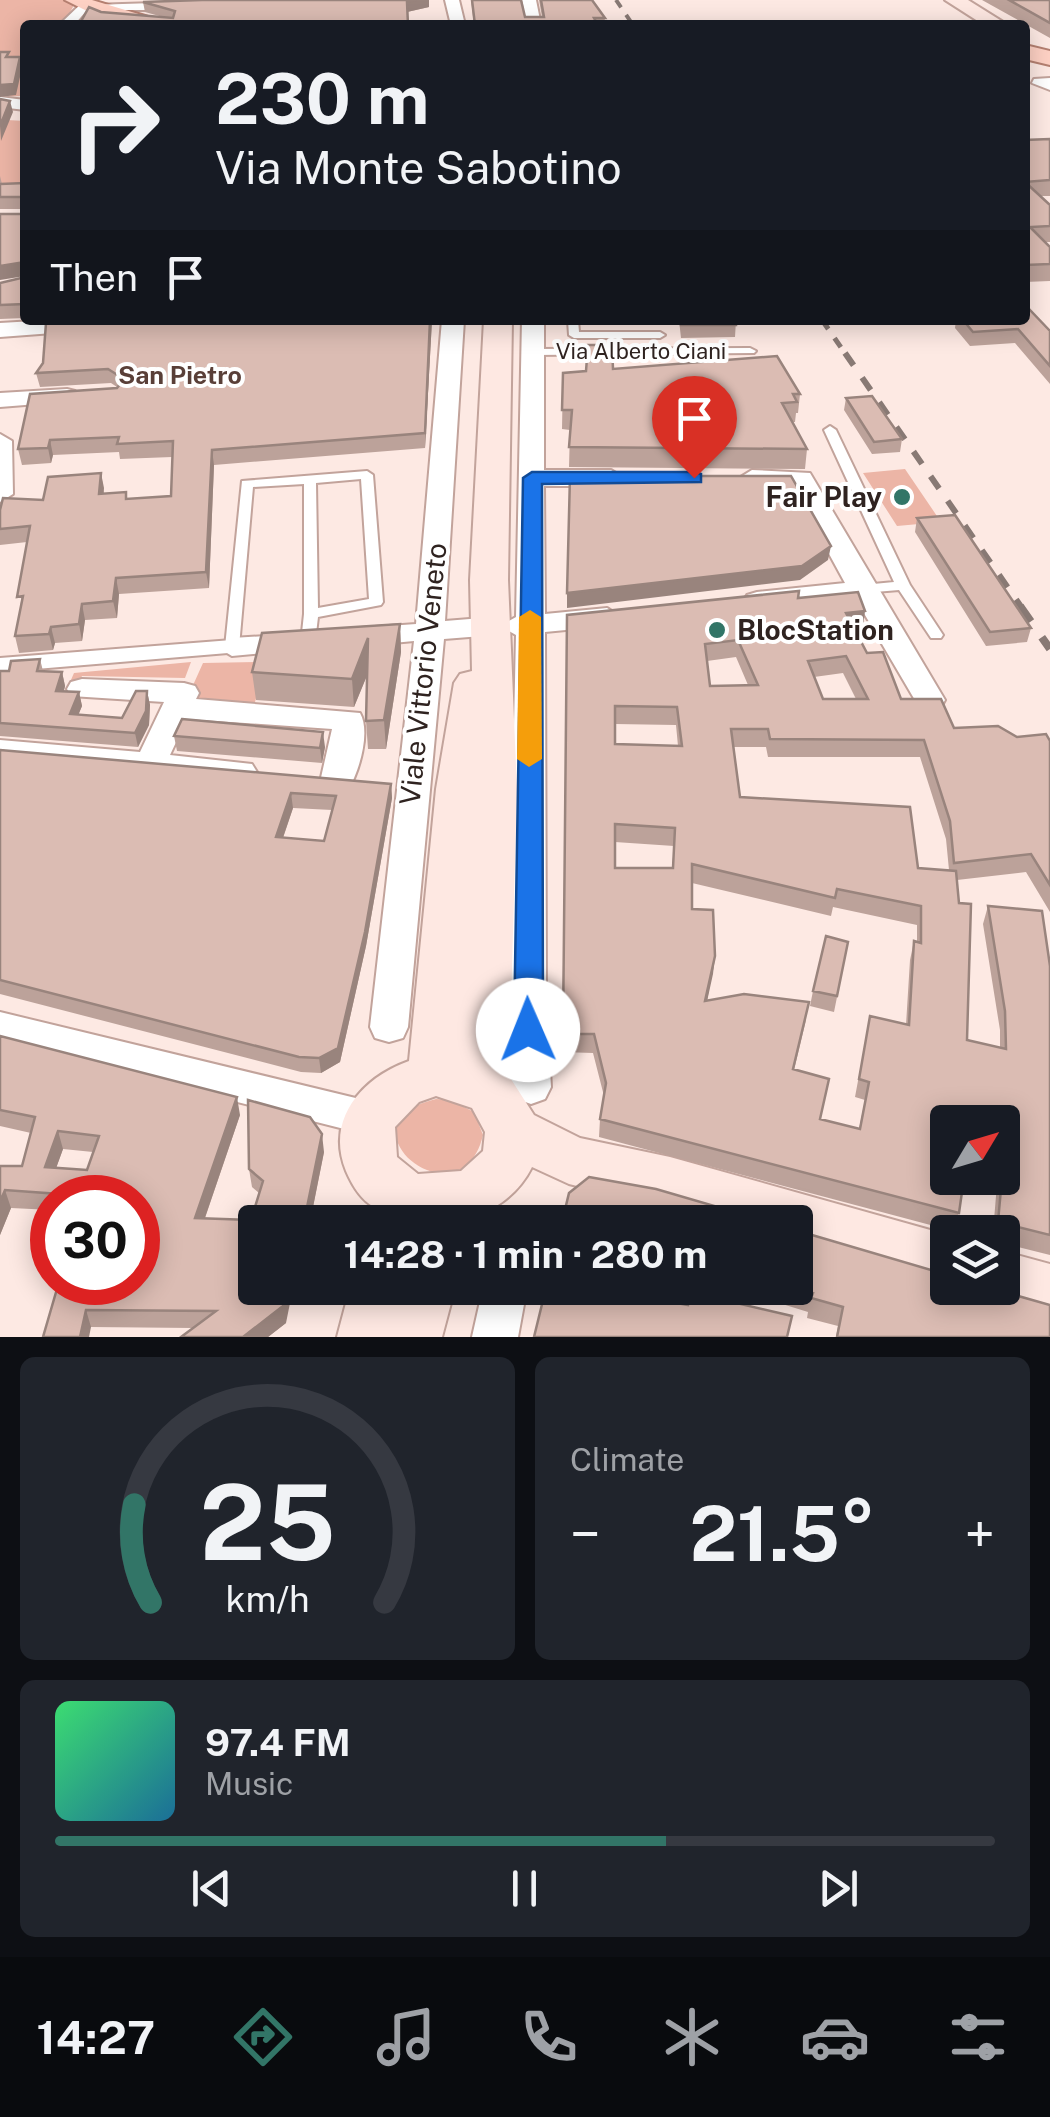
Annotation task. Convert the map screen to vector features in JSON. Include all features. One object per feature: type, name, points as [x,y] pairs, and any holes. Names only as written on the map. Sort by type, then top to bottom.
[{"type":"main road","points":[[954,0],[989,20]]},
{"type":"main road","points":[[82,9],[138,20]]},
{"type":"main road","name":"Viale Vittorio Veneto","points":[[490,1094],[473,789],[501,626],[490,580],[498,325]]},
{"type":"main road","name":"Viale Vittorio Veneto","points":[[473,789],[510,919],[490,1094]]},
{"type":"main road","points":[[436,1205],[428,1201],[389,1205],[366,1156],[368,1118],[394,1088],[490,1094],[569,1160],[670,1182],[930,1257]]},
{"type":"main road","points":[[456,1205],[491,1182],[505,1167],[490,1094]]},
{"type":"main road","points":[[1020,1283],[1050,1292]]},
{"type":"main road","points":[[368,1337],[376,1305]]},
{"type":"main road","points":[[411,1337],[421,1305]]},
{"type":"street","points":[[82,9],[205,5]]},
{"type":"street","points":[[0,330],[44,325]]},
{"type":"street","name":"Viale Vittorio Veneto","points":[[388,1026],[473,789],[430,631],[453,325]]},
{"type":"street","name":"Viale Vittorio Veneto","points":[[501,626],[532,478],[534,325]]},
{"type":"street","points":[[0,400],[94,394]]},
{"type":"street","points":[[0,440],[1,486]]},
{"type":"street","points":[[532,478],[647,478]]},
{"type":"street","points":[[724,478],[802,478],[930,700]]},
{"type":"street","points":[[726,604],[863,589]]},
{"type":"street","points":[[0,665],[232,647],[310,628],[430,631],[627,614]]},
{"type":"street","points":[[82,690],[184,693],[151,762]]},
{"type":"street","points":[[178,708],[349,720],[346,753],[336,782]]},
{"type":"street","points":[[0,750],[336,782],[473,789]]},
{"type":"street","points":[[0,1027],[368,1118]]},
{"type":"street","points":[[495,1337],[502,1305]]},
{"type":"lane","points":[[573,325],[574,335],[660,334]]},
{"type":"lane","points":[[659,325],[663,351]]},
{"type":"lane","name":"Via Alberto Ciani","points":[[533,352],[750,351]]},
{"type":"lane","points":[[830,430],[903,585],[936,635]]},
{"type":"lane","points":[[232,647],[247,484],[310,478],[368,474],[376,602],[310,628],[310,478]]},
{"type":"lane","points":[[863,589],[903,585]]},
{"type":"shaded area","points":[[0,0],[67,0],[74,5],[66,20],[20,20],[20,96],[0,97]]},
{"type":"shaded area","points":[[7,120],[20,121],[20,183],[0,184],[0,127]]},
{"type":"shaded area","name":"Fair Play","points":[[905,469],[941,522],[897,526],[863,473]]},
{"type":"shaded area","points":[[191,662],[185,678],[82,676],[68,705],[60,705],[74,673]]},
{"type":"shaded area","points":[[256,662],[262,675],[254,706],[185,703],[203,663]]},
{"type":"shaded area","points":[[436,1099],[450,1100],[474,1112],[483,1135],[470,1161],[452,1173],[431,1172],[412,1162],[399,1146],[396,1128],[407,1112]]},
{"type":"building","points":[[416,0],[407,2],[408,20],[82,20],[89,7],[101,12],[173,18],[175,11],[143,2]]},
{"type":"building","points":[[472,0],[521,0],[525,17],[544,17],[541,0],[592,0],[605,18],[595,20],[474,20]]},
{"type":"building","points":[[1009,0],[1050,0],[1050,23]]},
{"type":"building","points":[[0,52],[9,52],[6,57],[20,57],[14,84],[0,85]]},
{"type":"building","points":[[0,99],[10,101],[0,126]]},
{"type":"building","points":[[1050,139],[1050,180],[1030,182],[1030,140]]},
{"type":"building","points":[[20,183],[20,197],[0,197],[0,184]]},
{"type":"building","points":[[1030,187],[1050,205],[1050,226],[1030,227]]},
{"type":"building","points":[[0,214],[20,214],[20,263],[0,266]]},
{"type":"building","points":[[1030,227],[1050,247],[1050,264],[1030,265]]},
{"type":"building","points":[[20,278],[20,304],[0,305],[0,283]]},
{"type":"building","points":[[1030,310],[1050,331],[1050,366],[1018,329],[973,332],[967,325],[1030,325]]},
{"type":"building","points":[[46,325],[430,325],[425,433],[212,450],[206,572],[116,578],[113,601],[82,604],[79,624],[51,627],[49,634],[15,636],[23,596],[17,597],[30,526],[0,529],[3,498],[43,500],[48,477],[101,473],[99,494],[126,492],[126,499],[171,496],[173,441],[117,444],[119,437],[50,440],[48,448],[18,449],[30,394],[117,388],[124,379],[108,369],[36,373],[43,363]]},
{"type":"building","points":[[588,345],[612,345],[613,369],[777,356],[800,394],[793,394],[797,402],[782,403],[807,449],[569,447],[572,410],[562,410],[563,373],[586,371]]},
{"type":"building","points":[[872,396],[902,439],[874,442],[846,398]]},
{"type":"building","points":[[570,476],[791,476],[831,546],[802,566],[567,593]]},
{"type":"building","points":[[955,515],[1031,628],[990,632],[917,518]]},
{"type":"building","points":[[799,591],[798,598],[858,592],[865,611],[846,613],[867,653],[883,652],[901,699],[941,699],[954,728],[998,726],[1017,737],[1046,734],[1050,741],[1050,885],[1031,854],[954,863],[950,821],[924,740],[770,739],[768,729],[731,729],[740,797],[910,807],[918,868],[956,871],[959,903],[971,904],[967,1040],[1006,1049],[1005,1011],[988,906],[1042,911],[1050,966],[1050,1235],[1020,1228],[1020,1215],[999,1215],[1000,1195],[1020,1195],[1020,1105],[930,1105],[930,1195],[962,1195],[959,1213],[600,1119],[606,1083],[594,1034],[563,1034],[567,615]],"holes":[[[738,640],[758,685],[710,686],[705,644]],[[846,656],[868,699],[823,699],[808,661]],[[615,706],[677,707],[682,746],[615,744]],[[615,824],[675,828],[673,868],[615,868]],[[692,864],[835,898],[837,889],[921,906],[921,943],[914,941],[909,1025],[870,1016],[859,1079],[869,1082],[860,1129],[820,1119],[829,1079],[793,1069],[809,1002],[744,994],[705,1001],[715,956],[713,910],[692,909]]]},
{"type":"building","points":[[400,624],[384,720],[366,721],[368,638],[352,679],[252,672],[262,633]]},
{"type":"building","points":[[40,659],[37,671],[62,672],[56,691],[79,692],[70,714],[122,718],[136,691],[147,691],[146,711],[135,733],[0,723],[0,671],[9,671],[11,661]]},
{"type":"building","points":[[182,719],[323,732],[320,748],[174,736]]},
{"type":"building","points":[[0,750],[391,784],[365,932],[338,1048],[319,1058],[299,1057],[0,980]],"holes":[[[291,793],[336,796],[324,841],[276,837]]]},
{"type":"building","points":[[826,936],[848,942],[837,996],[813,991]]},
{"type":"building","points":[[0,1036],[237,1097],[195,1218],[238,1220],[238,1305],[283,1306],[243,1337],[181,1337],[216,1311],[86,1310],[80,1337],[43,1337],[52,1305],[160,1305],[160,1175],[30,1175],[30,1192],[5,1190],[0,1202],[0,1166],[22,1166],[35,1117],[0,1110]],"holes":[[[58,1131],[99,1136],[87,1170],[45,1167]]]},
{"type":"building","points":[[248,1100],[310,1117],[322,1134],[307,1205],[256,1205],[263,1181],[249,1169]]},
{"type":"building","points":[[589,1177],[656,1189],[711,1205],[566,1205],[569,1193]]},
{"type":"building","points":[[813,1235],[930,1270],[930,1305],[1020,1305],[1020,1296],[1050,1305],[1050,1337],[837,1337],[843,1307],[813,1299]]},
{"type":"building","points":[[542,1305],[745,1305],[792,1316],[787,1337],[534,1337]]},
{"type":"railway","points":[[616,0],[630,20]]},
{"type":"railway","points":[[825,325],[847,356]]},
{"type":"railway","points":[[845,353],[1022,608]]},
{"type":"railway","points":[[1020,606],[1050,649]]},
{"type":"slow traffic","points":[[529,759],[530,617]]},
{"type":"place","name":"Fair Play","points":[[902,497]]},
{"type":"place","name":"BlocStation","points":[[717,630]]},
{"type":"district","name":"San Pietro","points":[[180,375]]},
{"type":"route","points":[[528,1030],[532,478],[694,478]]}]
